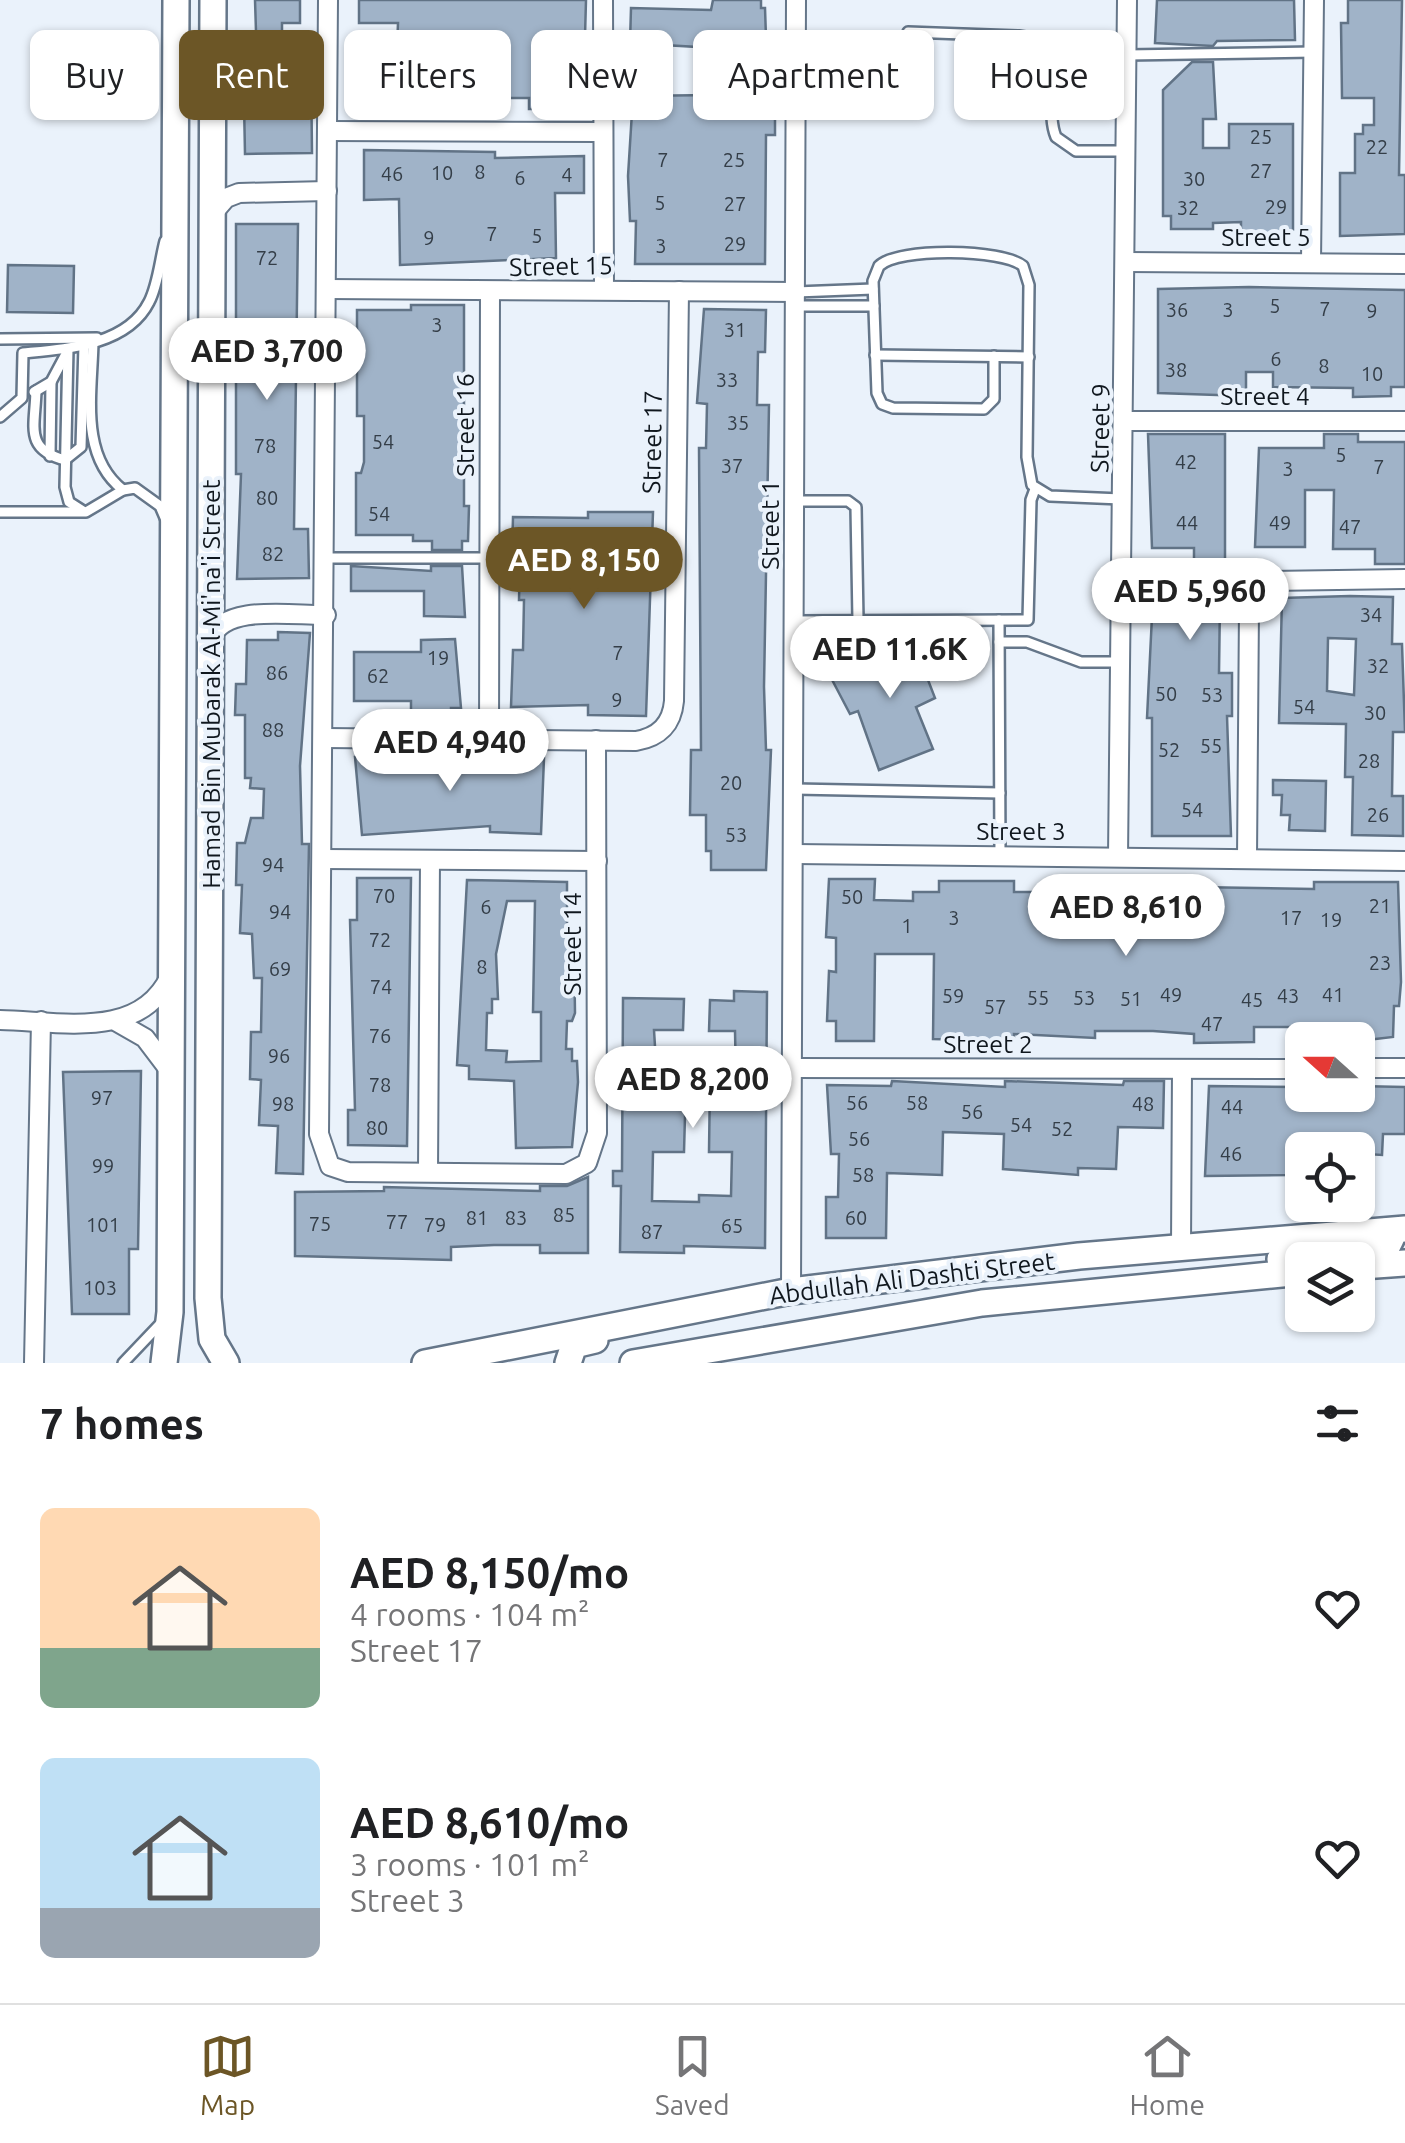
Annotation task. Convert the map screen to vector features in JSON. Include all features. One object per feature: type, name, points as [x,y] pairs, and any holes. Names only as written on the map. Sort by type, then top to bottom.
[{"type":"street","name":"Hamad Bin Mubarak Al-Mi'na'i Street","points":[[164,1363],[170,1312],[176,0]]},
{"type":"street","name":"Hamad Bin Mubarak Al-Mi'na'i Street","points":[[213,0],[208,1298],[212,1339],[226,1363]]},
{"type":"street","name":"Street 14","points":[[328,0],[319,1134],[323,1156],[341,1171],[569,1174],[590,1158],[597,1132],[596,740]]},
{"type":"street","points":[[603,0],[604,290]]},
{"type":"street","name":"Street 1","points":[[791,1290],[796,0]]},
{"type":"street","name":"Street 9","points":[[1118,856],[1127,0]]},
{"type":"street","points":[[1311,262],[1314,0]]},
{"type":"street","points":[[328,131],[602,132]]},
{"type":"street","points":[[212,172],[220,183],[239,193]]},
{"type":"street","points":[[213,213],[226,198],[239,193],[327,191]]},
{"type":"street","name":"Street 5","points":[[1126,262],[1405,264]]},
{"type":"street","name":"Street 15","points":[[326,289],[679,290],[796,299]]},
{"type":"street","name":"Street 17","points":[[325,738],[646,739],[663,729],[673,712],[679,290]]},
{"type":"street","name":"Street 16","points":[[489,738],[490,291]]},
{"type":"street","name":"Street 4","points":[[1125,421],[1405,421]]},
{"type":"street","points":[[1248,858],[1249,608],[1253,590],[1268,581],[1405,579]]},
{"type":"street","points":[[211,593],[220,608],[236,617]]},
{"type":"street","points":[[211,640],[219,624],[236,617],[326,615]]},
{"type":"street","name":"Street 3","points":[[795,854],[1405,861]]},
{"type":"street","name":"Street 14","points":[[324,859],[596,861]]},
{"type":"street","points":[[428,1172],[430,860]]},
{"type":"street","points":[[0,1020],[117,1022],[150,1004],[171,972]]},
{"type":"street","points":[[34,1363],[41,1021]]},
{"type":"street","points":[[117,1022],[153,1045],[171,1072]]},
{"type":"street","name":"Street 2","points":[[794,1068],[1285,1069]]},
{"type":"street","points":[[1375,1068],[1405,1068]]},
{"type":"street","points":[[1181,1247],[1182,1070]]},
{"type":"street","points":[[1174,1283],[1228,1264],[1386,1249],[1396,1230]]},
{"type":"street","name":"Abdullah Ali Dashti Street","points":[[424,1363],[521,1354],[791,1290],[1181,1247],[1396,1230]]},
{"type":"street","points":[[1375,1266],[1405,1263]]},
{"type":"street","points":[[816,1330],[878,1304],[995,1288],[1003,1278],[995,1266]]},
{"type":"street","name":"Abdullah Ali Dashti Street","points":[[633,1363],[1018,1298],[1285,1273]]},
{"type":"street","points":[[204,1363],[202,1341],[208,1298]]},
{"type":"street","points":[[170,1312],[184,1346],[184,1363]]},
{"type":"street","points":[[568,1363],[574,1345],[645,1330],[685,1313]]},
{"type":"lane","points":[[1124,63],[1313,52]]},
{"type":"lane","points":[[1053,120],[1053,129],[1062,143],[1076,151],[1126,151]]},
{"type":"lane","points":[[22,398],[23,353],[68,349],[105,338],[132,324],[150,302],[166,236],[176,159]]},
{"type":"lane","points":[[795,620],[999,620],[1030,616],[1030,500],[1035,489],[1027,457],[1028,275],[1015,259],[900,253],[880,266],[873,289],[878,399],[893,408],[988,406],[995,395],[994,356]]},
{"type":"lane","points":[[796,299],[873,289]]},
{"type":"lane","points":[[796,299],[874,306]]},
{"type":"lane","points":[[0,339],[73,335],[105,338]]},
{"type":"lane","points":[[88,343],[86,448],[108,478],[123,490]]},
{"type":"lane","points":[[50,456],[51,382],[68,349]]},
{"type":"lane","points":[[68,349],[65,460],[69,502],[86,512]]},
{"type":"lane","points":[[874,355],[1028,357]]},
{"type":"lane","points":[[0,418],[22,398],[51,382]]},
{"type":"lane","points":[[36,392],[35,442],[50,456],[65,460],[86,448]]},
{"type":"lane","points":[[0,512],[86,512],[123,490],[135,488],[160,506],[167,522],[174,574]]},
{"type":"lane","points":[[1035,489],[1060,497],[1124,499]]},
{"type":"lane","points":[[796,501],[848,501],[856,508],[858,620]]},
{"type":"lane","points":[[326,558],[490,558]]},
{"type":"lane","points":[[999,620],[1000,856]]},
{"type":"lane","points":[[999,642],[1027,642],[1081,662],[1121,662]]},
{"type":"lane","points":[[795,789],[1000,793]]},
{"type":"lane","points":[[122,1363],[170,1312]]},
{"type":"building","points":[[255,0],[300,0],[300,23],[282,23],[282,30],[256,30]]},
{"type":"building","points":[[359,0],[586,0],[585,30],[531,30],[531,109],[529,98],[511,98],[511,30],[398,30],[398,23],[359,23]]},
{"type":"building","points":[[713,0],[761,0],[766,30],[693,30],[693,47],[673,46],[673,30],[630,30],[631,8],[711,10]]},
{"type":"building","points":[[1157,0],[1294,0],[1295,40],[1217,41],[1213,46],[1155,43]]},
{"type":"building","points":[[1348,0],[1402,0],[1399,175],[1405,175],[1405,234],[1340,236],[1340,173],[1355,173],[1355,134],[1363,134],[1363,125],[1374,125],[1374,98],[1342,98],[1341,23],[1348,23]]},
{"type":"building","points":[[1192,62],[1213,62],[1216,119],[1203,119],[1203,148],[1229,148],[1229,124],[1293,124],[1293,230],[1282,241],[1241,237],[1241,222],[1213,223],[1213,229],[1171,229],[1171,216],[1163,216],[1163,90]]},
{"type":"building","points":[[693,95],[693,120],[775,120],[775,135],[766,135],[765,264],[635,264],[636,221],[630,221],[628,176],[632,120],[673,120],[673,96]]},
{"type":"building","points":[[244,120],[312,120],[312,153],[245,154]]},
{"type":"building","points":[[364,150],[495,152],[495,158],[584,156],[584,193],[555,193],[556,258],[400,265],[399,199],[364,200]]},
{"type":"building","points":[[236,224],[298,224],[294,529],[308,529],[309,578],[237,579],[241,474],[236,474]]},
{"type":"building","points":[[8,265],[74,266],[73,313],[7,312]]},
{"type":"building","points":[[1158,289],[1405,290],[1405,387],[1391,387],[1391,396],[1353,397],[1353,388],[1273,387],[1273,372],[1246,372],[1246,396],[1158,393]]},
{"type":"building","points":[[411,305],[464,305],[464,506],[469,506],[468,541],[462,541],[462,550],[432,550],[432,541],[413,541],[413,535],[356,535],[356,473],[361,473],[364,462],[364,416],[357,416],[357,310],[411,310]]},
{"type":"building","points":[[704,309],[766,310],[765,352],[758,352],[757,405],[769,405],[764,687],[766,750],[771,750],[766,870],[711,870],[711,851],[706,851],[706,815],[690,815],[691,750],[701,750],[699,448],[706,448],[707,404],[697,403]]},
{"type":"building","points":[[1148,434],[1225,434],[1225,600],[1220,600],[1219,673],[1232,673],[1232,716],[1227,716],[1231,836],[1152,836],[1152,718],[1147,718],[1152,616],[1194,616],[1194,548],[1152,548]]},
{"type":"building","points":[[1324,434],[1358,434],[1358,442],[1405,442],[1405,564],[1375,564],[1375,549],[1333,549],[1334,490],[1305,490],[1305,547],[1255,547],[1259,448],[1324,448]]},
{"type":"building","points":[[588,512],[653,512],[646,716],[588,715],[588,705],[511,707],[513,650],[523,650],[524,600],[519,600],[520,557],[512,557],[513,517],[588,518]]},
{"type":"building","points":[[351,566],[431,571],[431,566],[462,566],[465,617],[424,616],[424,591],[351,591]]},
{"type":"building","points":[[1393,597],[1392,644],[1402,644],[1405,732],[1393,732],[1392,796],[1403,796],[1403,836],[1352,835],[1353,777],[1345,777],[1346,724],[1279,723],[1282,598]],"holes":[[[1328,638],[1356,639],[1354,695],[1327,691]]]},
{"type":"building","points":[[278,632],[310,633],[300,766],[302,844],[309,844],[303,1174],[276,1173],[278,1126],[259,1125],[261,1080],[250,1079],[251,1032],[261,1032],[262,978],[254,978],[252,934],[240,933],[242,885],[236,885],[237,843],[245,843],[251,818],[263,818],[264,789],[250,788],[251,778],[245,778],[245,715],[235,715],[236,684],[246,684],[247,640],[278,640]]},
{"type":"building","points":[[455,639],[461,708],[451,708],[451,713],[411,713],[411,701],[354,701],[354,652],[421,652],[421,640]]},
{"type":"building","points":[[919,639],[935,677],[928,680],[935,698],[916,707],[933,749],[879,770],[858,711],[850,714],[829,674]]},
{"type":"building","points":[[409,755],[409,760],[544,758],[541,834],[490,832],[490,826],[362,835],[355,757]]},
{"type":"building","points":[[1273,780],[1326,781],[1325,831],[1289,830],[1290,815],[1281,815],[1282,795],[1273,795]]},
{"type":"building","points":[[357,878],[411,878],[407,1146],[348,1145],[348,1110],[355,1110],[350,920],[357,920]]},
{"type":"building","points":[[829,879],[875,879],[874,900],[913,901],[913,892],[939,892],[939,881],[1014,881],[1014,892],[1041,892],[1042,886],[1057,886],[1057,896],[1114,896],[1114,883],[1148,883],[1148,894],[1195,894],[1195,887],[1314,889],[1314,882],[1398,882],[1399,1006],[1394,1006],[1393,1037],[1375,1039],[1375,1022],[1285,1022],[1285,1027],[1254,1027],[1254,1042],[1194,1043],[1194,1034],[1153,1031],[1095,1031],[1095,1038],[1014,1034],[1014,1041],[933,1039],[934,954],[875,954],[874,1041],[836,1041],[836,1021],[827,1021],[829,971],[836,972],[836,938],[826,937]]},
{"type":"building","points":[[467,880],[567,882],[567,933],[572,933],[574,943],[575,1013],[572,1021],[567,1021],[566,1049],[572,1049],[572,1061],[577,1061],[578,1082],[572,1147],[516,1148],[514,1081],[469,1079],[469,1066],[457,1065]],"holes":[[[507,901],[535,901],[533,1012],[541,1012],[541,1061],[506,1062],[507,1051],[486,1050],[487,1013],[492,1013],[492,999],[498,999],[496,954]]]},
{"type":"building","points":[[734,991],[767,992],[765,1248],[684,1246],[684,1253],[620,1252],[621,1186],[613,1186],[613,1171],[622,1171],[623,998],[684,999],[683,1030],[654,1030],[657,1079],[684,1080],[685,1116],[684,1152],[653,1152],[652,1201],[699,1202],[699,1195],[731,1196],[732,1152],[709,1152],[710,1080],[736,1081],[735,1031],[709,1031],[710,1000],[734,1001]]},
{"type":"building","points":[[141,1071],[138,1249],[129,1249],[129,1314],[72,1314],[63,1072]]},
{"type":"building","points":[[892,1081],[1005,1087],[1005,1081],[1123,1085],[1124,1081],[1164,1081],[1163,1128],[1118,1127],[1116,1169],[1078,1168],[1078,1175],[1003,1169],[1004,1134],[943,1132],[942,1175],[887,1173],[886,1238],[826,1238],[826,1197],[838,1197],[839,1154],[831,1154],[827,1085],[891,1086]]},
{"type":"building","points":[[1209,1086],[1285,1087],[1285,1112],[1375,1112],[1375,1086],[1405,1087],[1405,1134],[1383,1134],[1382,1155],[1375,1155],[1375,1132],[1285,1132],[1285,1175],[1205,1176]]},
{"type":"building","points":[[588,1177],[588,1253],[540,1253],[540,1245],[494,1245],[451,1247],[451,1260],[295,1256],[295,1192],[384,1191],[384,1187],[540,1191],[540,1186],[567,1186]]}]
